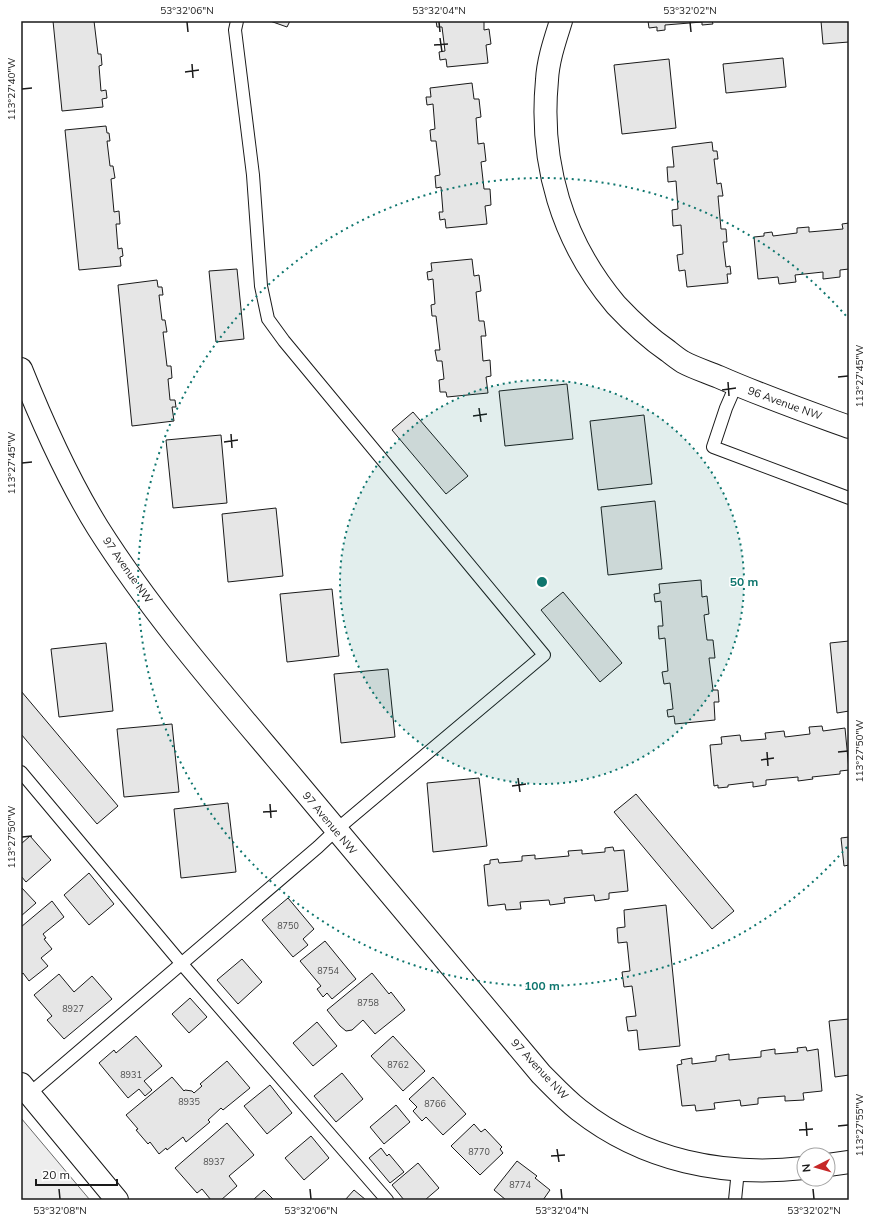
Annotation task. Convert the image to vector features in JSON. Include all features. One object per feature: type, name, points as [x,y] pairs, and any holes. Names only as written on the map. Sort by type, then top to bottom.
[{"type":"street","name":"96 Avenue NW","points":[[561,21],[552,48],[547,79],[545,110],[546,141],[551,172],[556,195],[570,232],[585,263],[605,292],[628,318],[654,341],[682,361],[736,385],[849,427]]},
{"type":"street","name":"97 Avenue NW","points":[[21,369],[41,420],[68,474],[97,527],[131,577],[194,659],[541,1074],[579,1110],[601,1125],[628,1141],[657,1153],[687,1162],[738,1170],[766,1171],[796,1169]]},
{"type":"street","points":[[25,1089],[117,1200]]},
{"type":"street","points":[[836,1164],[849,1162]]},
{"type":"lane","points":[[25,1089],[181,963],[544,655],[284,341],[268,319],[261,286],[253,175],[235,30],[237,21]]},
{"type":"lane","points":[[736,385],[726,408],[713,447],[849,498]]},
{"type":"lane","points":[[21,772],[181,963],[388,1200]]},
{"type":"lane","points":[[735,1200],[738,1170]]},
{"type":"shaded area","points":[[21,1118],[90,1200],[21,1200]]},
{"type":"building","points":[[53,21],[94,21],[98,54],[101,54],[102,65],[99,66],[101,91],[106,90],[107,98],[102,99],[103,107],[62,111]]},
{"type":"building","points":[[270,21],[290,21],[287,27]]},
{"type":"building","points":[[436,21],[484,21],[484,30],[489,29],[491,44],[486,45],[488,63],[447,67],[446,59],[440,60],[439,52],[445,51],[442,27],[437,27]]},
{"type":"building","points":[[648,21],[712,21],[713,24],[702,25],[702,22],[665,25],[665,30],[657,31],[657,27],[649,28]]},
{"type":"building","points":[[821,21],[849,21],[849,42],[823,44]]},
{"type":"building","points":[[783,58],[786,87],[726,93],[723,64]]},
{"type":"building","points":[[669,59],[676,128],[622,134],[614,65]]},
{"type":"building","points":[[472,83],[474,99],[479,99],[481,117],[476,118],[478,144],[484,143],[486,161],[481,162],[484,189],[490,189],[491,205],[485,206],[487,224],[446,228],[445,219],[440,220],[439,212],[443,212],[441,187],[436,188],[435,176],[440,175],[436,141],[431,141],[430,130],[435,129],[433,104],[427,105],[426,97],[431,97],[430,88]]},
{"type":"building","points":[[106,126],[110,141],[107,141],[110,166],[113,166],[115,178],[111,179],[114,212],[119,211],[120,224],[116,224],[118,249],[122,248],[123,256],[120,257],[121,266],[79,270],[65,130]]},
{"type":"building","points":[[712,142],[713,151],[717,151],[718,159],[714,159],[717,184],[721,183],[723,196],[718,196],[721,229],[726,229],[727,242],[723,242],[726,267],[730,266],[731,274],[727,274],[728,283],[687,287],[685,270],[679,271],[677,255],[683,254],[681,225],[673,226],[672,210],[678,209],[676,181],[668,182],[667,167],[674,167],[672,147]]},
{"type":"building","points":[[849,223],[849,269],[840,270],[840,277],[823,279],[823,272],[795,275],[796,282],[779,284],[778,277],[758,279],[754,237],[764,236],[764,233],[772,232],[773,236],[797,233],[797,228],[809,227],[809,232],[843,229],[842,224]]},
{"type":"building","points":[[472,259],[474,276],[479,275],[481,291],[476,292],[479,321],[484,321],[486,336],[481,336],[483,361],[490,360],[491,376],[486,377],[488,393],[447,397],[446,392],[440,392],[439,380],[444,379],[442,361],[437,361],[435,350],[440,350],[436,316],[432,316],[431,305],[435,304],[433,279],[428,280],[427,272],[432,271],[431,263]]},
{"type":"building","points":[[237,269],[244,339],[216,342],[209,271]]},
{"type":"building","points":[[157,280],[158,287],[162,287],[163,295],[159,295],[162,320],[165,320],[167,332],[163,332],[167,366],[171,366],[172,378],[168,379],[170,400],[175,400],[176,407],[172,407],[174,421],[132,426],[118,285]]},
{"type":"building","points":[[567,384],[573,439],[505,446],[499,391]]},
{"type":"building","points":[[413,412],[468,476],[446,494],[392,430]]},
{"type":"building","points":[[644,415],[652,484],[598,490],[590,421]]},
{"type":"building","points":[[221,435],[227,503],[173,508],[166,440]]},
{"type":"building","points":[[655,501],[662,569],[608,575],[601,507]]},
{"type":"building","points":[[276,508],[283,576],[228,582],[222,514]]},
{"type":"building","points":[[701,580],[702,597],[707,596],[709,614],[704,615],[707,640],[713,640],[715,658],[709,658],[713,690],[718,690],[719,702],[714,702],[715,720],[675,724],[674,716],[668,717],[667,710],[673,709],[670,683],[664,684],[662,672],[668,671],[665,638],[659,639],[658,626],[663,626],[661,601],[655,602],[654,594],[660,593],[659,584]]},
{"type":"building","points":[[332,589],[339,656],[287,662],[280,594]]},
{"type":"building","points":[[563,592],[622,663],[600,682],[541,610]]},
{"type":"building","points":[[849,641],[849,711],[837,713],[830,643]]},
{"type":"building","points":[[106,643],[113,711],[59,717],[51,649]]},
{"type":"building","points":[[388,669],[395,737],[341,743],[334,674]]},
{"type":"building","points":[[21,691],[118,806],[97,824],[21,734]]},
{"type":"building","points":[[172,724],[179,792],[124,797],[117,729]]},
{"type":"building","points":[[822,726],[823,731],[845,728],[849,770],[840,771],[840,774],[812,777],[813,779],[798,781],[798,777],[766,780],[766,785],[753,787],[753,782],[728,785],[728,787],[718,788],[718,785],[714,786],[710,745],[722,744],[721,737],[740,735],[741,741],[766,739],[765,733],[784,731],[785,737],[810,734],[809,727]]},
{"type":"building","points":[[479,778],[487,846],[433,852],[427,783]]},
{"type":"building","points":[[636,794],[734,911],[712,929],[614,812]]},
{"type":"building","points":[[228,803],[236,872],[181,878],[174,809]]},
{"type":"building","points":[[30,836],[51,860],[26,882],[21,876],[21,844]]},
{"type":"building","points":[[849,837],[849,865],[844,866],[841,838]]},
{"type":"building","points":[[613,847],[614,851],[624,850],[628,891],[609,893],[609,899],[595,901],[594,895],[564,898],[565,903],[550,905],[549,900],[520,902],[521,909],[506,910],[505,904],[488,906],[484,865],[490,864],[490,860],[498,859],[499,863],[522,861],[522,856],[535,855],[535,859],[569,856],[568,851],[582,850],[582,854],[605,852],[605,848]]},
{"type":"building","points":[[89,873],[114,904],[89,925],[64,895]]},
{"type":"building","points":[[21,887],[36,903],[21,916]]},
{"type":"building","points":[[288,898],[314,929],[303,939],[308,945],[293,957],[262,920]]},
{"type":"building","points":[[52,901],[64,917],[43,934],[46,938],[44,939],[52,949],[41,958],[48,966],[29,981],[23,973],[21,975],[21,927]]},
{"type":"building","points":[[666,905],[680,1046],[639,1050],[637,1030],[628,1031],[626,1017],[636,1016],[632,986],[624,987],[622,972],[630,971],[627,942],[618,943],[617,928],[625,927],[624,910]]},
{"type":"building","points":[[325,941],[356,979],[332,999],[327,993],[323,997],[317,989],[321,986],[300,961]]},
{"type":"building","points":[[242,959],[262,982],[238,1004],[217,980]]},
{"type":"building","points":[[372,973],[389,994],[391,992],[405,1010],[375,1034],[363,1020],[352,1030],[346,1031],[327,1010]]},
{"type":"building","points":[[59,974],[74,992],[92,976],[112,999],[64,1039],[47,1020],[52,1016],[34,995]]},
{"type":"building","points":[[190,998],[207,1017],[189,1033],[172,1014]]},
{"type":"building","points":[[849,1019],[849,1075],[835,1077],[829,1021]]},
{"type":"building","points":[[317,1022],[337,1046],[313,1066],[293,1043]]},
{"type":"building","points":[[136,1036],[162,1066],[144,1081],[152,1090],[145,1096],[139,1089],[128,1098],[99,1063],[114,1050],[116,1053]]},
{"type":"building","points":[[393,1036],[425,1071],[403,1091],[371,1056]]},
{"type":"building","points":[[806,1047],[807,1051],[818,1049],[822,1091],[803,1093],[804,1100],[785,1101],[785,1096],[758,1098],[758,1104],[741,1106],[740,1100],[714,1103],[715,1109],[696,1111],[695,1105],[682,1106],[677,1065],[682,1064],[681,1060],[692,1058],[692,1064],[716,1061],[716,1056],[729,1054],[729,1060],[761,1057],[761,1051],[775,1049],[775,1054],[798,1052],[797,1048]]},
{"type":"building","points":[[227,1061],[250,1088],[223,1110],[221,1108],[208,1120],[210,1122],[186,1142],[183,1137],[167,1150],[166,1148],[159,1154],[150,1142],[148,1144],[136,1130],[138,1129],[126,1115],[172,1077],[184,1091],[192,1091],[194,1093],[202,1086],[200,1084]]},
{"type":"building","points":[[342,1073],[363,1099],[336,1122],[314,1096]]},
{"type":"building","points":[[433,1077],[466,1114],[443,1135],[426,1117],[422,1121],[413,1111],[417,1107],[409,1099]]},
{"type":"building","points":[[270,1085],[292,1113],[267,1134],[244,1106]]},
{"type":"building","points":[[396,1105],[410,1122],[384,1144],[370,1127]]},
{"type":"building","points":[[227,1123],[254,1155],[229,1176],[237,1186],[221,1200],[211,1200],[202,1189],[197,1193],[175,1168]]},
{"type":"building","points":[[474,1124],[481,1132],[485,1129],[502,1147],[500,1149],[503,1153],[480,1175],[451,1146]]},
{"type":"building","points":[[311,1136],[329,1158],[304,1180],[285,1158]]},
{"type":"building","points":[[381,1148],[387,1156],[389,1154],[404,1172],[390,1183],[369,1158]]},
{"type":"building","points":[[517,1161],[537,1176],[535,1178],[550,1190],[543,1200],[506,1200],[494,1190]]},
{"type":"building","points":[[418,1163],[439,1188],[425,1200],[404,1200],[392,1185]]},
{"type":"building","points":[[264,1190],[274,1200],[253,1200]]},
{"type":"building","points":[[354,1190],[366,1200],[345,1200]]}]
